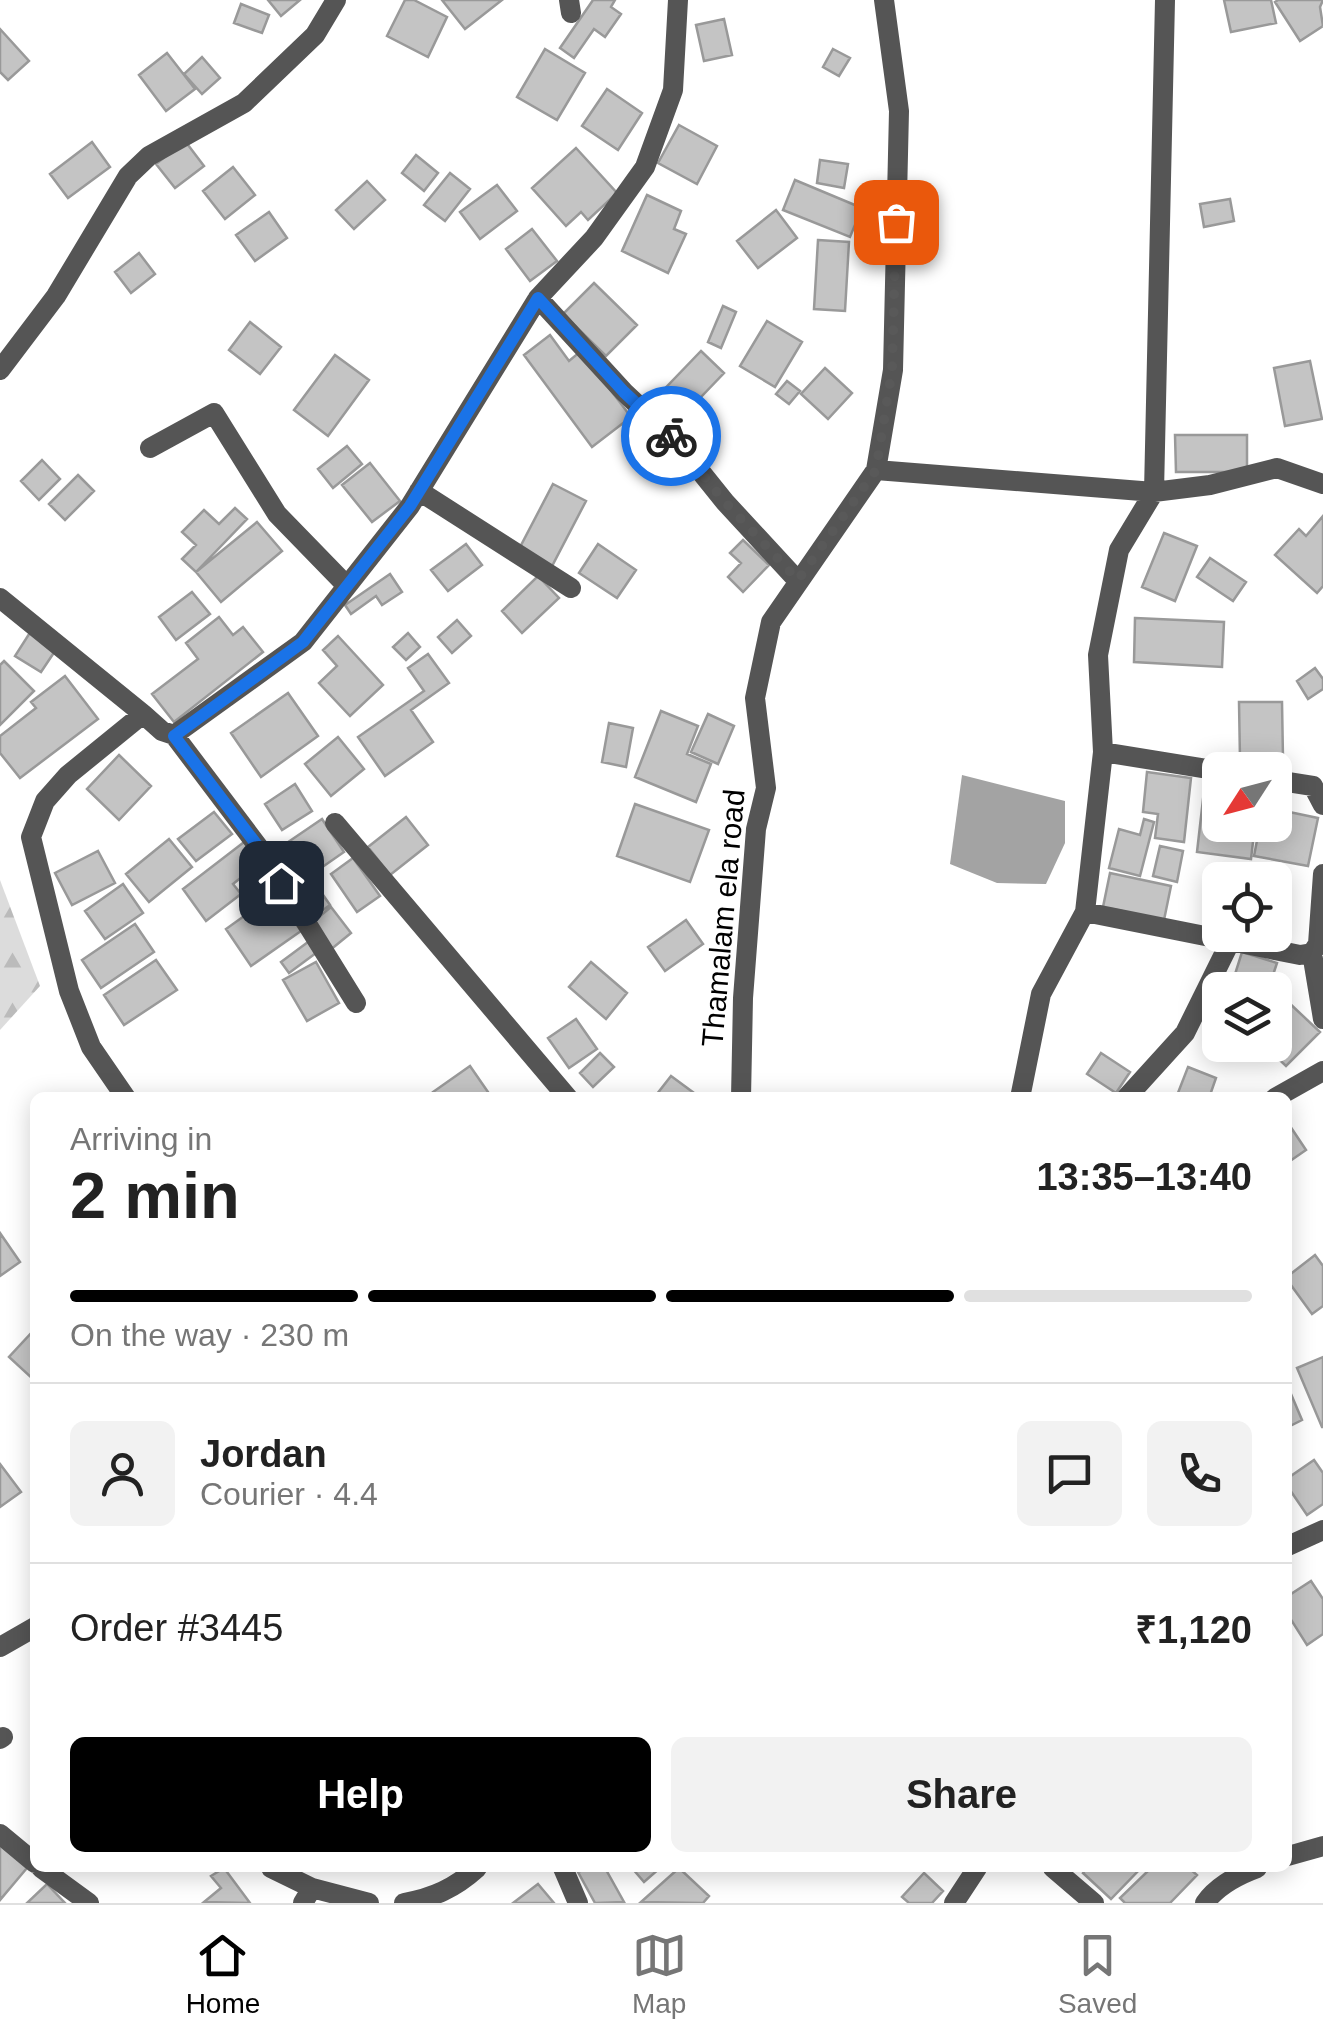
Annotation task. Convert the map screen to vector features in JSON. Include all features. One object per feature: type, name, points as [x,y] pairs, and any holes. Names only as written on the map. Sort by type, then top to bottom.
[{"type":"street","points":[[0,370],[56,296],[128,176],[149,156],[244,102],[315,35],[336,0]]},
{"type":"street","points":[[174,736],[303,642],[419,491],[538,298],[594,238],[644,167],[673,90],[678,0]]},
{"type":"street","name":"Thamalam ela road","points":[[741,1092],[743,998],[756,828],[766,788],[755,698],[771,622],[876,470],[892,370],[899,111],[884,0]]},
{"type":"street","points":[[1021,1092],[1041,994],[1084,912],[1103,752],[1098,656],[1118,550],[1154,492],[1165,0]]},
{"type":"street","points":[[538,298],[624,392],[676,440],[725,502],[798,580]]},
{"type":"street","points":[[150,448],[214,412],[277,514],[346,585]]},
{"type":"street","points":[[876,470],[1154,492],[1210,485],[1277,468],[1323,484]]},
{"type":"street","points":[[419,491],[570,588]]},
{"type":"street","points":[[0,598],[174,736],[263,853],[356,1004]]},
{"type":"street","points":[[122,1092],[92,1047],[69,991],[31,837],[45,800],[143,714]]},
{"type":"street","points":[[1103,752],[1202,768]]},
{"type":"street","points":[[1292,783],[1313,786],[1323,806]]},
{"type":"street","points":[[335,823],[563,1092]]},
{"type":"street","points":[[1323,874],[1318,944],[1312,953],[1323,1020]]},
{"type":"street","points":[[1084,912],[1202,934]]},
{"type":"street","points":[[1132,1092],[1185,1034],[1225,952]]},
{"type":"street","points":[[1286,952],[1312,953]]},
{"type":"street","points":[[1286,1092],[1323,1071]]},
{"type":"street","points":[[1292,1544],[1323,1530]]},
{"type":"street","points":[[0,1648],[30,1630]]},
{"type":"street","points":[[0,1834],[30,1858]]},
{"type":"street","points":[[1292,1855],[1323,1846]]},
{"type":"street","points":[[48,1872],[90,1903]]},
{"type":"street","points":[[276,1872],[308,1895],[369,1903]]},
{"type":"street","points":[[404,1903],[431,1898],[472,1872]]},
{"type":"street","points":[[565,1872],[578,1903]]},
{"type":"street","points":[[954,1903],[974,1872]]},
{"type":"street","points":[[1058,1872],[1094,1903]]},
{"type":"street","points":[[1205,1903],[1209,1896],[1246,1872]]},
{"type":"green space","points":[[0,880],[40,986],[0,1030]]},
{"type":"shaded area","points":[[962,775],[1065,801],[1065,843],[1046,884],[997,883],[950,864]]},
{"type":"building","points":[[268,0],[300,0],[281,16]]},
{"type":"building","points":[[405,0],[414,0],[447,17],[428,57],[387,36]]},
{"type":"building","points":[[442,0],[502,0],[465,29]]},
{"type":"building","points":[[593,0],[615,0],[611,7],[621,14],[605,37],[594,29],[574,58],[560,48]]},
{"type":"building","points":[[1224,0],[1271,0],[1276,23],[1231,32]]},
{"type":"building","points":[[1323,0],[1323,26],[1300,41],[1275,2]]},
{"type":"building","points":[[241,4],[269,15],[262,33],[234,23]]},
{"type":"building","points":[[724,19],[732,55],[704,61],[696,25]]},
{"type":"building","points":[[0,29],[29,61],[8,80],[0,72]]},
{"type":"building","points":[[545,49],[585,73],[557,120],[517,97]]},
{"type":"building","points":[[833,49],[850,58],[839,76],[823,67]]},
{"type":"building","points":[[167,53],[195,89],[166,111],[139,75]]},
{"type":"building","points":[[202,57],[220,78],[202,94],[184,74]]},
{"type":"building","points":[[607,89],[642,113],[618,150],[582,126]]},
{"type":"building","points":[[679,125],[717,146],[697,184],[658,163]]},
{"type":"building","points":[[185,141],[204,166],[175,188],[156,164]]},
{"type":"building","points":[[92,142],[110,167],[68,198],[50,174]]},
{"type":"building","points":[[576,148],[617,193],[588,220],[581,212],[566,226],[532,188]]},
{"type":"building","points":[[416,155],[438,173],[424,191],[402,173]]},
{"type":"building","points":[[820,160],[848,164],[844,188],[817,183]]},
{"type":"building","points":[[233,167],[255,195],[225,219],[203,191]]},
{"type":"building","points":[[450,173],[470,189],[445,221],[424,205]]},
{"type":"building","points":[[795,180],[862,208],[850,237],[783,210]]},
{"type":"building","points":[[367,181],[385,200],[354,229],[336,210]]},
{"type":"building","points":[[497,185],[517,211],[480,239],[460,212]]},
{"type":"building","points":[[647,195],[681,211],[674,229],[686,234],[668,273],[622,251]]},
{"type":"building","points":[[1230,199],[1234,221],[1204,227],[1200,204]]},
{"type":"building","points":[[776,210],[797,238],[758,268],[737,241]]},
{"type":"building","points":[[269,212],[287,238],[255,261],[236,235]]},
{"type":"building","points":[[532,229],[557,261],[530,281],[506,249]]},
{"type":"building","points":[[818,240],[849,242],[845,311],[814,309]]},
{"type":"building","points":[[139,253],[155,274],[131,293],[115,272]]},
{"type":"building","points":[[594,283],[637,325],[606,356],[563,314]]},
{"type":"building","points":[[723,306],[736,312],[721,348],[708,342]]},
{"type":"building","points":[[767,321],[802,342],[775,387],[740,366]]},
{"type":"building","points":[[250,322],[281,347],[260,374],[229,350]]},
{"type":"building","points":[[550,335],[569,361],[581,351],[631,417],[592,447],[524,355]]},
{"type":"building","points":[[701,351],[724,373],[674,425],[651,403]]},
{"type":"building","points":[[335,355],[369,380],[328,436],[294,410]]},
{"type":"building","points":[[1310,361],[1322,419],[1285,426],[1274,368]]},
{"type":"building","points":[[825,368],[852,393],[828,419],[801,394]]},
{"type":"building","points":[[787,381],[800,391],[789,404],[776,394]]},
{"type":"building","points":[[642,425],[660,442],[647,455],[629,438]]},
{"type":"building","points":[[1175,435],[1247,435],[1247,472],[1176,472]]},
{"type":"building","points":[[347,446],[362,464],[333,488],[318,469]]},
{"type":"building","points":[[42,460],[60,479],[39,500],[21,481]]},
{"type":"building","points":[[370,463],[400,501],[372,522],[342,485]]},
{"type":"building","points":[[78,475],[94,491],[65,520],[49,504]]},
{"type":"building","points":[[553,484],[586,501],[551,568],[518,551]]},
{"type":"building","points":[[235,508],[247,519],[196,572],[182,559],[196,545],[182,532],[204,510],[219,524]]},
{"type":"building","points":[[1323,516],[1323,586],[1317,593],[1275,555],[1299,529],[1306,536]]},
{"type":"building","points":[[257,522],[282,551],[221,602],[196,572]]},
{"type":"building","points":[[1164,533],[1197,546],[1175,601],[1142,587]]},
{"type":"building","points":[[743,540],[769,565],[743,592],[728,577],[741,563],[730,553]]},
{"type":"building","points":[[466,544],[482,565],[448,591],[431,570]]},
{"type":"building","points":[[598,544],[636,570],[617,598],[579,573]]},
{"type":"building","points":[[1210,558],[1246,582],[1233,601],[1197,577]]},
{"type":"building","points":[[390,574],[402,592],[382,605],[376,596],[351,614],[345,605]]},
{"type":"building","points":[[538,576],[559,598],[522,633],[502,611]]},
{"type":"building","points":[[192,592],[210,614],[176,640],[159,617]]},
{"type":"building","points":[[219,617],[233,635],[243,627],[263,652],[174,722],[152,694],[198,659],[186,643]]},
{"type":"building","points":[[1135,618],[1224,622],[1222,667],[1134,662]]},
{"type":"building","points":[[457,620],[471,636],[452,653],[438,637]]},
{"type":"building","points":[[31,631],[57,648],[41,672],[15,656]]},
{"type":"building","points":[[408,633],[420,647],[406,660],[393,647]]},
{"type":"building","points":[[338,636],[383,685],[350,716],[319,683],[337,666],[323,650]]},
{"type":"building","points":[[428,654],[449,683],[411,710],[433,742],[385,776],[358,737],[424,691],[408,668]]},
{"type":"building","points":[[4,661],[34,691],[0,725],[0,665]]},
{"type":"building","points":[[1315,668],[1323,679],[1323,689],[1308,699],[1297,681]]},
{"type":"building","points":[[65,676],[98,719],[20,778],[0,753],[0,736],[36,708],[31,702]]},
{"type":"building","points":[[288,693],[318,736],[261,777],[231,733]]},
{"type":"building","points":[[1239,702],[1282,702],[1283,752],[1240,752]]},
{"type":"building","points":[[661,711],[698,726],[687,754],[711,764],[696,802],[635,777]]},
{"type":"building","points":[[708,714],[734,726],[718,764],[691,752]]},
{"type":"building","points":[[609,723],[633,728],[626,767],[602,762]]},
{"type":"building","points":[[338,737],[364,769],[331,796],[305,764]]},
{"type":"building","points":[[119,755],[151,786],[119,820],[87,789]]},
{"type":"building","points":[[1147,772],[1191,778],[1184,842],[1155,838],[1158,814],[1143,812]]},
{"type":"building","points":[[295,784],[312,811],[282,830],[265,804]]},
{"type":"building","points":[[635,804],[709,830],[690,882],[617,856]]},
{"type":"building","points":[[1202,808],[1202,842],[1253,842],[1251,859],[1197,852]]},
{"type":"building","points":[[214,812],[232,834],[196,861],[178,839]]},
{"type":"building","points":[[1292,813],[1318,818],[1308,866],[1254,856],[1257,842],[1292,842]]},
{"type":"building","points":[[406,817],[428,845],[390,875],[368,847]]},
{"type":"building","points":[[322,819],[344,852],[295,886],[272,853]]},
{"type":"building","points":[[1144,819],[1154,822],[1140,876],[1109,868],[1119,829],[1140,835]]},
{"type":"building","points":[[169,839],[192,867],[149,902],[126,874]]},
{"type":"building","points":[[248,839],[263,860],[233,884],[241,894],[206,921],[183,889]]},
{"type":"building","points":[[1160,846],[1183,851],[1177,882],[1153,876]]},
{"type":"building","points":[[98,851],[115,883],[72,905],[55,873]]},
{"type":"building","points":[[353,858],[380,896],[357,912],[331,874]]},
{"type":"building","points":[[1110,873],[1171,886],[1164,920],[1103,907]]},
{"type":"building","points":[[123,884],[143,913],[105,939],[85,911]]},
{"type":"building","points":[[321,892],[330,905],[312,918],[303,906]]},
{"type":"building","points":[[275,894],[301,931],[251,966],[226,929]]},
{"type":"building","points":[[331,907],[351,933],[329,951],[309,925]]},
{"type":"building","points":[[686,920],[703,944],[665,971],[648,947]]},
{"type":"building","points":[[135,924],[154,952],[101,988],[82,960]]},
{"type":"building","points":[[308,942],[316,953],[289,973],[281,962]]},
{"type":"building","points":[[1242,952],[1277,963],[1274,972],[1236,972]]},
{"type":"building","points":[[156,960],[177,990],[124,1025],[104,995]]},
{"type":"building","points":[[316,962],[339,1003],[307,1021],[283,980]]},
{"type":"building","points":[[591,962],[627,993],[606,1019],[569,987]]},
{"type":"building","points":[[1292,1006],[1320,1032],[1292,1060]]},
{"type":"building","points":[[576,1019],[597,1049],[569,1068],[548,1038]]},
{"type":"building","points":[[600,1053],[614,1067],[593,1087],[580,1073]]},
{"type":"building","points":[[1101,1053],[1130,1072],[1117,1092],[1087,1074]]},
{"type":"building","points":[[470,1066],[488,1092],[433,1092]]},
{"type":"building","points":[[1188,1067],[1216,1078],[1211,1092],[1178,1092]]},
{"type":"building","points":[[671,1076],[693,1092],[659,1092]]},
{"type":"building","points":[[1292,1129],[1306,1150],[1292,1160]]},
{"type":"building","points":[[0,1233],[20,1262],[0,1276]]},
{"type":"building","points":[[1315,1255],[1323,1266],[1323,1306],[1312,1314],[1292,1286],[1292,1273]]},
{"type":"building","points":[[30,1334],[30,1376],[9,1357]]},
{"type":"building","points":[[1323,1357],[1323,1427],[1322,1427],[1297,1368]]},
{"type":"building","points":[[1292,1396],[1302,1420],[1292,1425]]},
{"type":"building","points":[[1314,1460],[1323,1473],[1323,1504],[1307,1515],[1292,1493],[1292,1475]]},
{"type":"building","points":[[0,1464],[21,1492],[0,1507]]},
{"type":"building","points":[[1311,1581],[1323,1599],[1323,1634],[1307,1645],[1292,1621],[1292,1593]]},
{"type":"building","points":[[0,1845],[27,1868],[0,1900]]},
{"type":"building","points":[[227,1872],[250,1903],[204,1902],[221,1888],[211,1876]]},
{"type":"building","points":[[578,1872],[607,1872],[624,1902],[595,1903]]},
{"type":"building","points":[[635,1872],[655,1872],[644,1882]]},
{"type":"building","points":[[675,1872],[683,1872],[709,1896],[703,1903],[641,1902]]},
{"type":"building","points":[[1084,1872],[1137,1872],[1111,1899]]},
{"type":"building","points":[[1147,1872],[1197,1875],[1170,1903],[1125,1903],[1120,1898]]},
{"type":"building","points":[[924,1873],[943,1891],[932,1903],[909,1903],[902,1897]]},
{"type":"building","points":[[47,1884],[65,1903],[27,1903]]},
{"type":"building","points":[[538,1884],[554,1903],[513,1903]]},
{"type":"way so far","points":[[671,436],[725,502],[798,580],[876,470],[892,370],[896,222]]},
{"type":"route","points":[[281,883],[263,853],[174,736],[303,642],[410,506],[538,298],[624,392],[671,436]]}]
